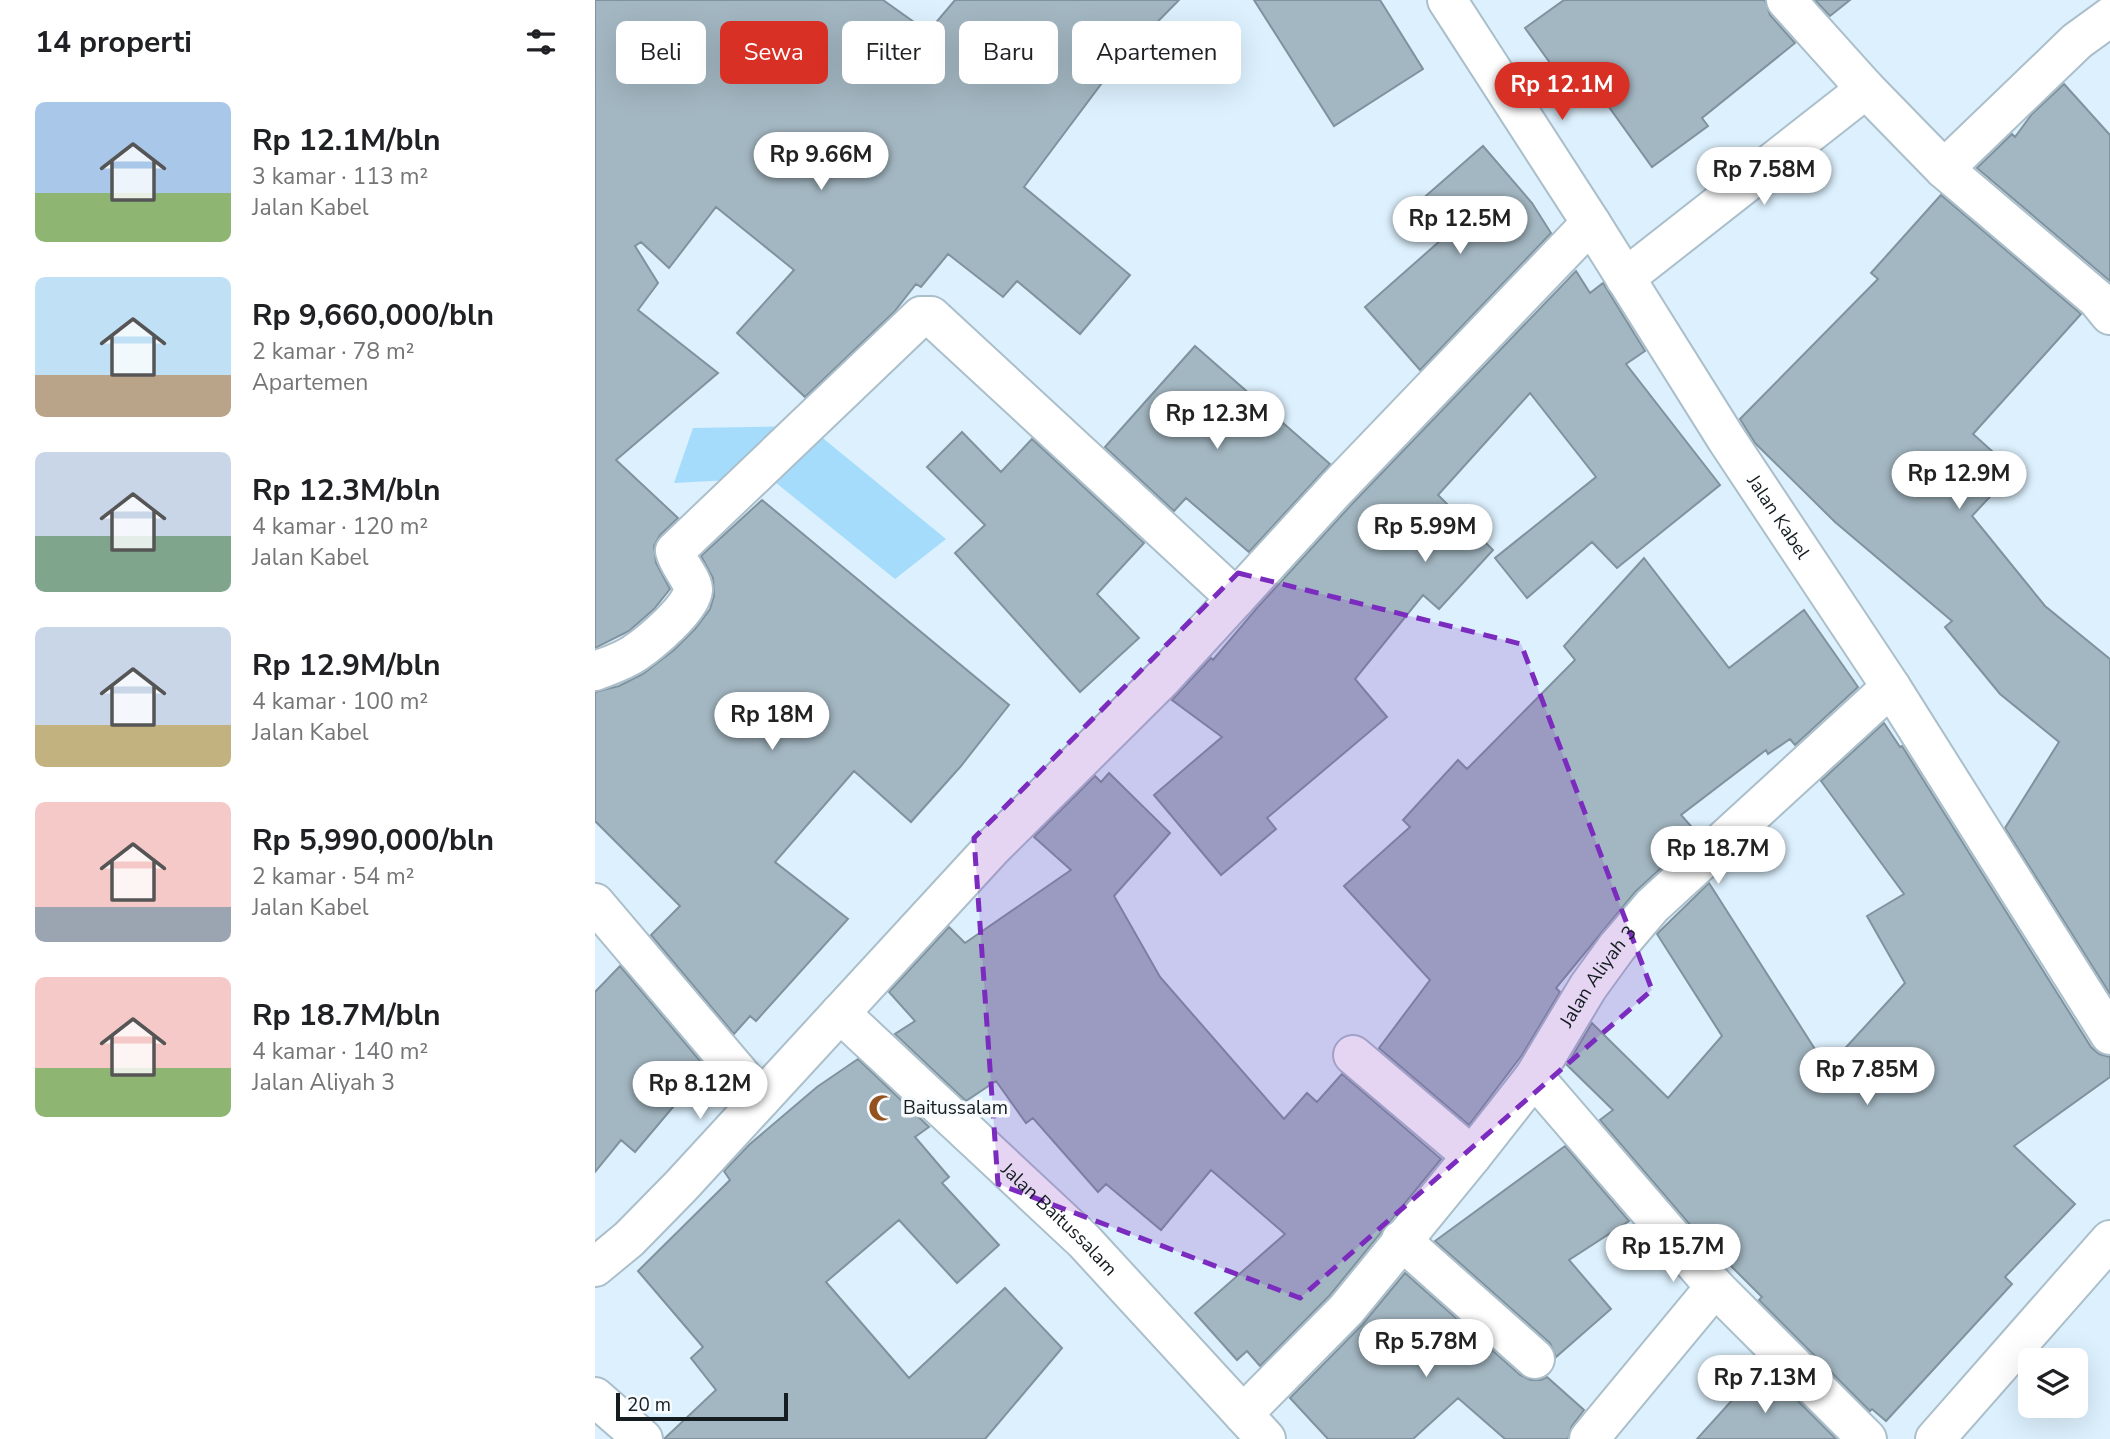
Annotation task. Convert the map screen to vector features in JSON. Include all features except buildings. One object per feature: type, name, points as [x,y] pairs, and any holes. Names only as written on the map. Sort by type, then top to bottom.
[{"type":"street","name":"Jalan Kabel","points":[[1447,0],[1591,222],[1727,440],[1891,687],[2110,1035]]},
{"type":"street","points":[[1786,0],[1866,89],[1944,169],[2097,299],[2110,315]]},
{"type":"street","points":[[1944,169],[2077,41],[2110,17]]},
{"type":"street","points":[[1625,278],[1866,89]]},
{"type":"street","points":[[595,1267],[653,1215],[993,847],[1163,678],[1336,489],[1591,222]]},
{"type":"street","points":[[595,671],[634,654],[668,626],[689,602],[693,593],[692,584],[677,563],[675,551],[921,316],[931,316],[1236,598]]},
{"type":"street","name":"Jalan Aliyah 3","points":[[1255,1427],[1401,1240],[1534,1077],[1588,987],[1652,906],[1891,687]]},
{"type":"street","points":[[595,903],[761,1099]]},
{"type":"street","name":"Jalan Baitussalam","points":[[840,1013],[1084,1241],[1255,1427]]},
{"type":"street","points":[[1353,1055],[1472,1156]]},
{"type":"street","points":[[1534,1077],[1715,1286],[1867,1439]]},
{"type":"street","points":[[1401,1240],[1535,1359]]},
{"type":"street","points":[[1935,1439],[2110,1240]]},
{"type":"street","points":[[1589,1439],[1715,1286]]},
{"type":"street","points":[[595,1397],[643,1439]]},
{"type":"highlighted area","points":[[1238,573],[1521,644],[1652,990],[1300,1298],[998,1184],[974,838]]},
{"type":"shaded area","points":[[808,426],[946,539],[895,579],[770,478],[674,483],[693,428]]},
{"type":"place","name":"Baitussalam","points":[[882,1108]]}]
